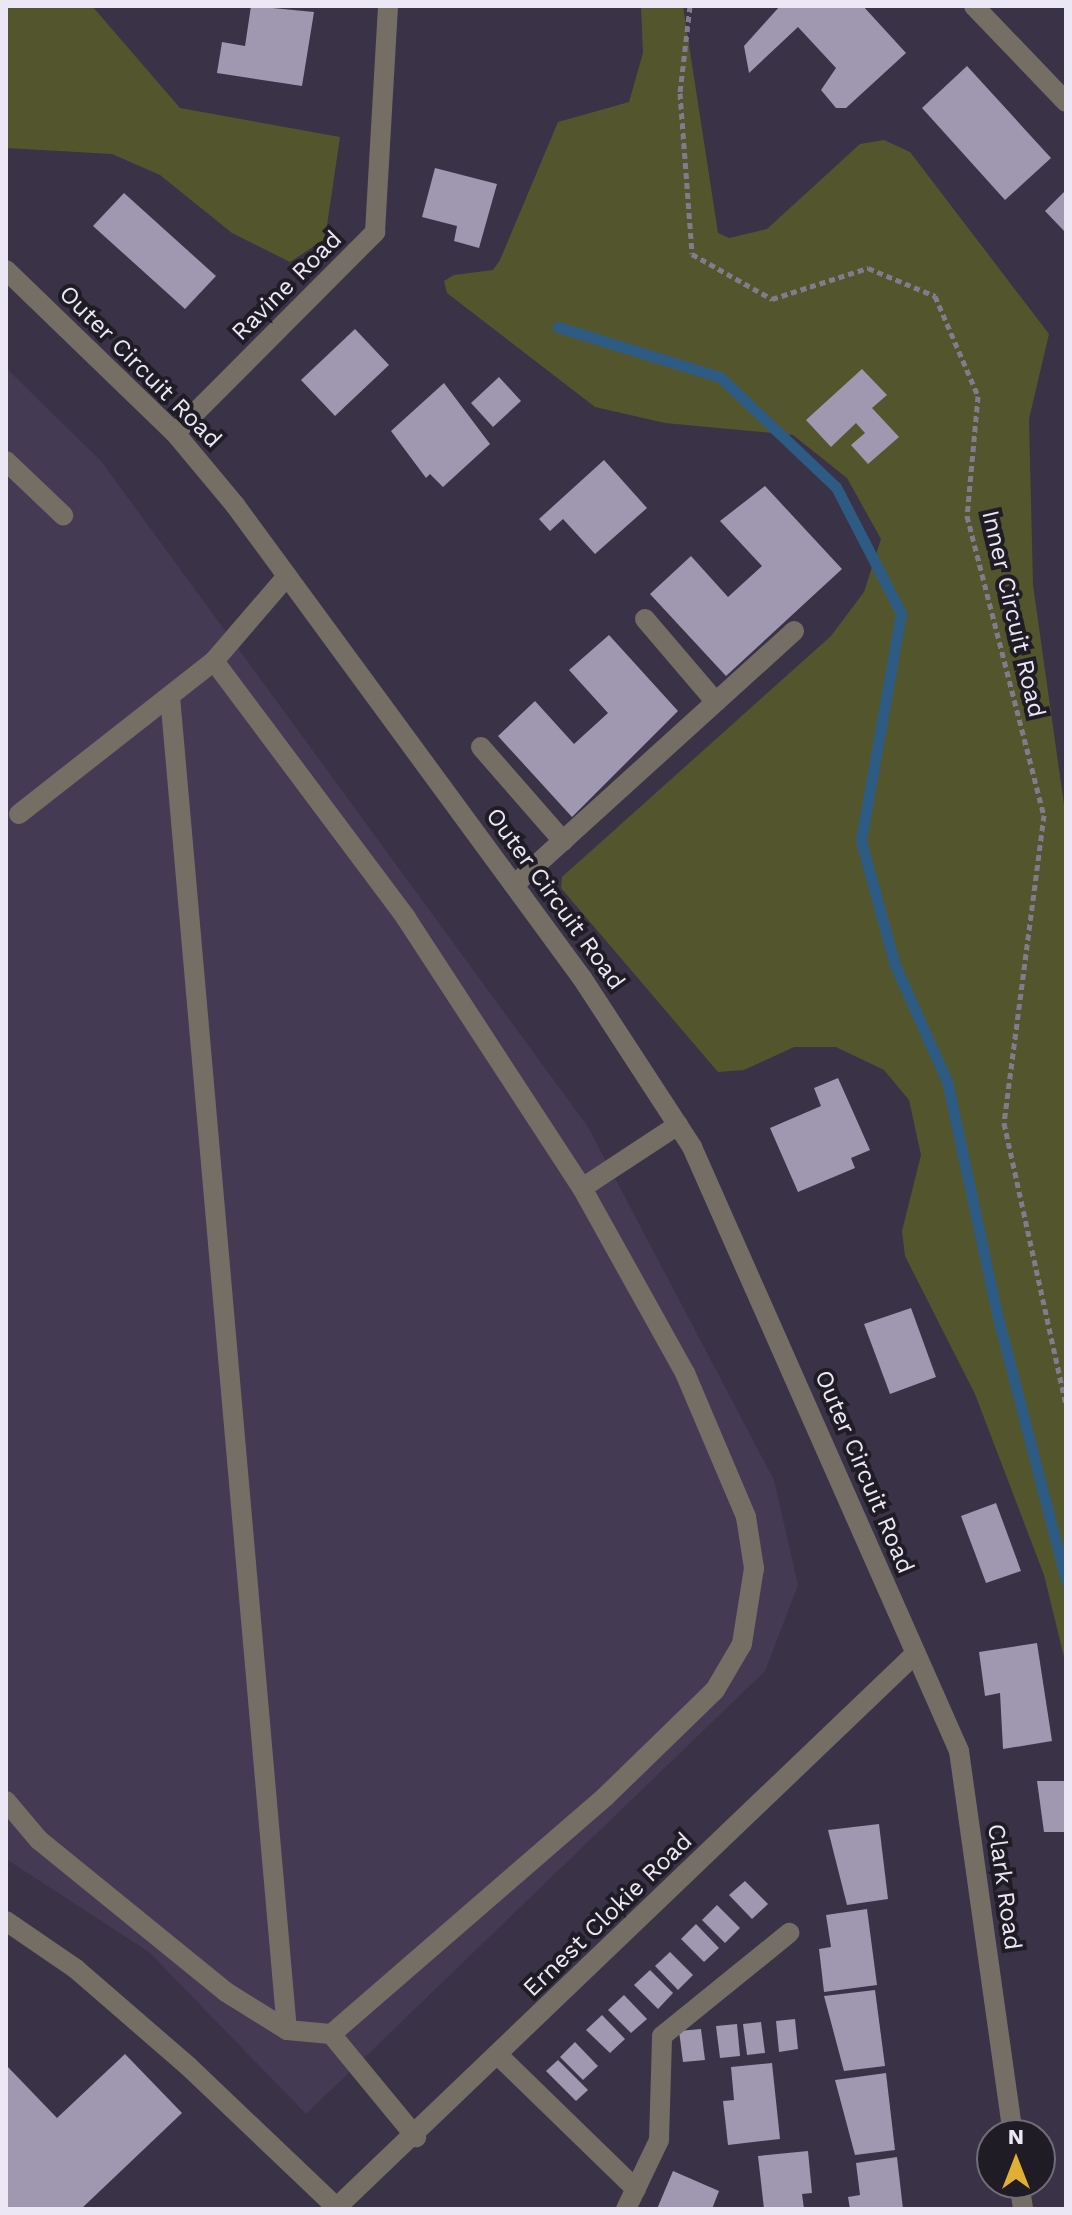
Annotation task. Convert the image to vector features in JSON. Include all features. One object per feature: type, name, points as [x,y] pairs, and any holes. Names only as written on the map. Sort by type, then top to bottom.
[{"type":"street","name":"Ravine Road","points":[[175,433],[375,232],[388,6]]},
{"type":"street","points":[[974,6],[1066,102]]},
{"type":"street","name":"Outer Circuit Road","points":[[6,270],[175,433],[287,576],[514,885],[678,1125],[744,1259],[914,1655]]},
{"type":"street","points":[[6,461],[63,515]]},
{"type":"street","points":[[19,814],[214,661],[287,576]]},
{"type":"street","points":[[645,619],[716,702]]},
{"type":"street","points":[[514,885],[794,631]]},
{"type":"street","points":[[214,661],[406,918],[582,1188],[685,1373],[746,1517],[754,1568],[742,1644],[715,1690],[605,1797],[331,2034]]},
{"type":"street","points":[[170,696],[287,2030]]},
{"type":"street","points":[[481,747],[563,841]]},
{"type":"street","points":[[582,1188],[678,1125]]},
{"type":"street","name":"Ernest Clokie Road","points":[[336,2208],[416,2137],[914,1655]]},
{"type":"street","name":"Clark Road","points":[[914,1655],[959,1751],[1011,2119]]},
{"type":"street","points":[[6,1801],[39,1840],[226,1992],[287,2030],[331,2034],[416,2137]]},
{"type":"street","points":[[6,1921],[76,1969],[188,2066],[336,2208]]},
{"type":"street","points":[[626,2209],[659,2140],[662,2036],[789,1933]]},
{"type":"street","points":[[499,2056],[636,2189]]},
{"type":"path","name":"Inner Circuit Road","points":[[690,6],[680,93],[692,254],[772,299],[868,268],[935,296],[978,396],[967,516],[1044,815],[1004,1123],[1066,1404]]},
{"type":"shaded area","points":[[6,368],[101,461],[588,1127],[774,1480],[798,1585],[765,1671],[306,2114],[149,1952],[6,1859]]},
{"type":"green space","points":[[6,6],[92,6],[180,108],[340,137],[325,239],[290,262],[232,233],[160,175],[112,154],[6,148]]},
{"type":"green space","points":[[641,6],[683,6],[718,233],[729,238],[767,229],[860,144],[884,140],[910,152],[1049,334],[1029,419],[1033,585],[1066,819],[1066,1665],[1044,1575],[975,1394],[905,1256],[902,1231],[921,1155],[909,1100],[884,1070],[836,1047],[794,1047],[744,1070],[718,1072],[561,888],[562,877],[831,636],[864,592],[881,539],[847,478],[793,435],[665,423],[595,407],[447,293],[444,281],[454,275],[493,270],[500,260],[558,122],[629,102],[643,53]]},
{"type":"building","points":[[251,6],[314,12],[302,86],[217,73],[222,42],[245,46]]},
{"type":"building","points":[[780,6],[863,6],[906,53],[846,108],[836,108],[821,90],[836,68],[798,27],[749,73],[744,46]]},
{"type":"building","points":[[967,66],[1051,158],[1005,200],[922,108]]},
{"type":"building","points":[[435,168],[497,184],[479,248],[454,241],[457,226],[422,217]]},
{"type":"building","points":[[1066,190],[1066,233],[1045,211]]},
{"type":"building","points":[[124,193],[216,276],[185,309],[93,226]]},
{"type":"building","points":[[355,329],[389,365],[335,416],[301,380]]},
{"type":"building","points":[[862,369],[887,395],[872,408],[899,437],[868,464],[851,445],[865,433],[856,423],[831,447],[806,420]]},
{"type":"building","points":[[499,377],[521,401],[493,427],[471,403]]},
{"type":"building","points":[[444,383],[490,444],[443,487],[430,474],[426,478],[391,431]]},
{"type":"building","points":[[604,460],[647,508],[595,554],[563,519],[550,531],[539,519]]},
{"type":"building","points":[[765,486],[842,569],[726,676],[650,594],[691,556],[728,597],[762,566],[720,521]]},
{"type":"building","points":[[609,635],[678,711],[572,817],[498,736],[535,701],[574,744],[608,713],[569,670]]},
{"type":"building","points":[[838,1078],[870,1150],[851,1158],[855,1168],[798,1192],[770,1128],[821,1106],[814,1088]]},
{"type":"building","points":[[911,1308],[936,1377],[890,1394],[864,1324]]},
{"type":"building","points":[[996,1503],[1021,1571],[986,1583],[961,1516]]},
{"type":"building","points":[[1037,1643],[1052,1741],[1003,1749],[1000,1693],[985,1696],[979,1652]]},
{"type":"building","points":[[1037,1781],[1066,1781],[1066,1832],[1044,1832]]},
{"type":"building","points":[[879,1824],[888,1899],[847,1905],[828,1830]]},
{"type":"building","points":[[745,1881],[768,1904],[752,1919],[729,1895]]},
{"type":"building","points":[[717,1905],[740,1928],[725,1943],[702,1920]]},
{"type":"building","points":[[867,1909],[877,1985],[824,1992],[819,1949],[831,1947],[826,1915]]},
{"type":"building","points":[[696,1924],[719,1948],[704,1962],[681,1939]]},
{"type":"building","points":[[670,1952],[693,1975],[678,1990],[655,1966]]},
{"type":"building","points":[[650,1970],[673,1993],[658,2009],[634,1985]]},
{"type":"building","points":[[875,1990],[885,2066],[844,2071],[824,1996]]},
{"type":"building","points":[[624,1995],[647,2019],[631,2033],[608,2010]]},
{"type":"building","points":[[602,2015],[625,2039],[610,2053],[586,2030]]},
{"type":"building","points":[[795,2019],[798,2049],[779,2052],[776,2021]]},
{"type":"building","points":[[761,2022],[765,2053],[747,2055],[743,2024]]},
{"type":"building","points":[[737,2024],[740,2056],[720,2058],[716,2026]]},
{"type":"building","points":[[701,2029],[705,2060],[683,2062],[679,2031]]},
{"type":"building","points":[[575,2042],[598,2066],[583,2080],[560,2057]]},
{"type":"building","points":[[125,2054],[182,2113],[81,2209],[6,2209],[6,2065],[57,2118]]},
{"type":"building","points":[[558,2060],[588,2090],[576,2101],[546,2071]]},
{"type":"building","points":[[772,2063],[780,2139],[728,2145],[723,2101],[734,2100],[731,2067]]},
{"type":"building","points":[[886,2073],[895,2150],[855,2155],[835,2080]]},
{"type":"building","points":[[808,2151],[812,2193],[802,2194],[804,2209],[764,2209],[758,2156]]},
{"type":"building","points":[[897,2157],[903,2209],[850,2209],[848,2197],[860,2195],[856,2163]]},
{"type":"building","points":[[673,2171],[719,2191],[712,2209],[657,2209]]},
{"type":"waterway","points":[[558,327],[720,377],[836,487],[901,613],[861,841],[895,965],[947,1081],[997,1314],[1066,1580]]}]
